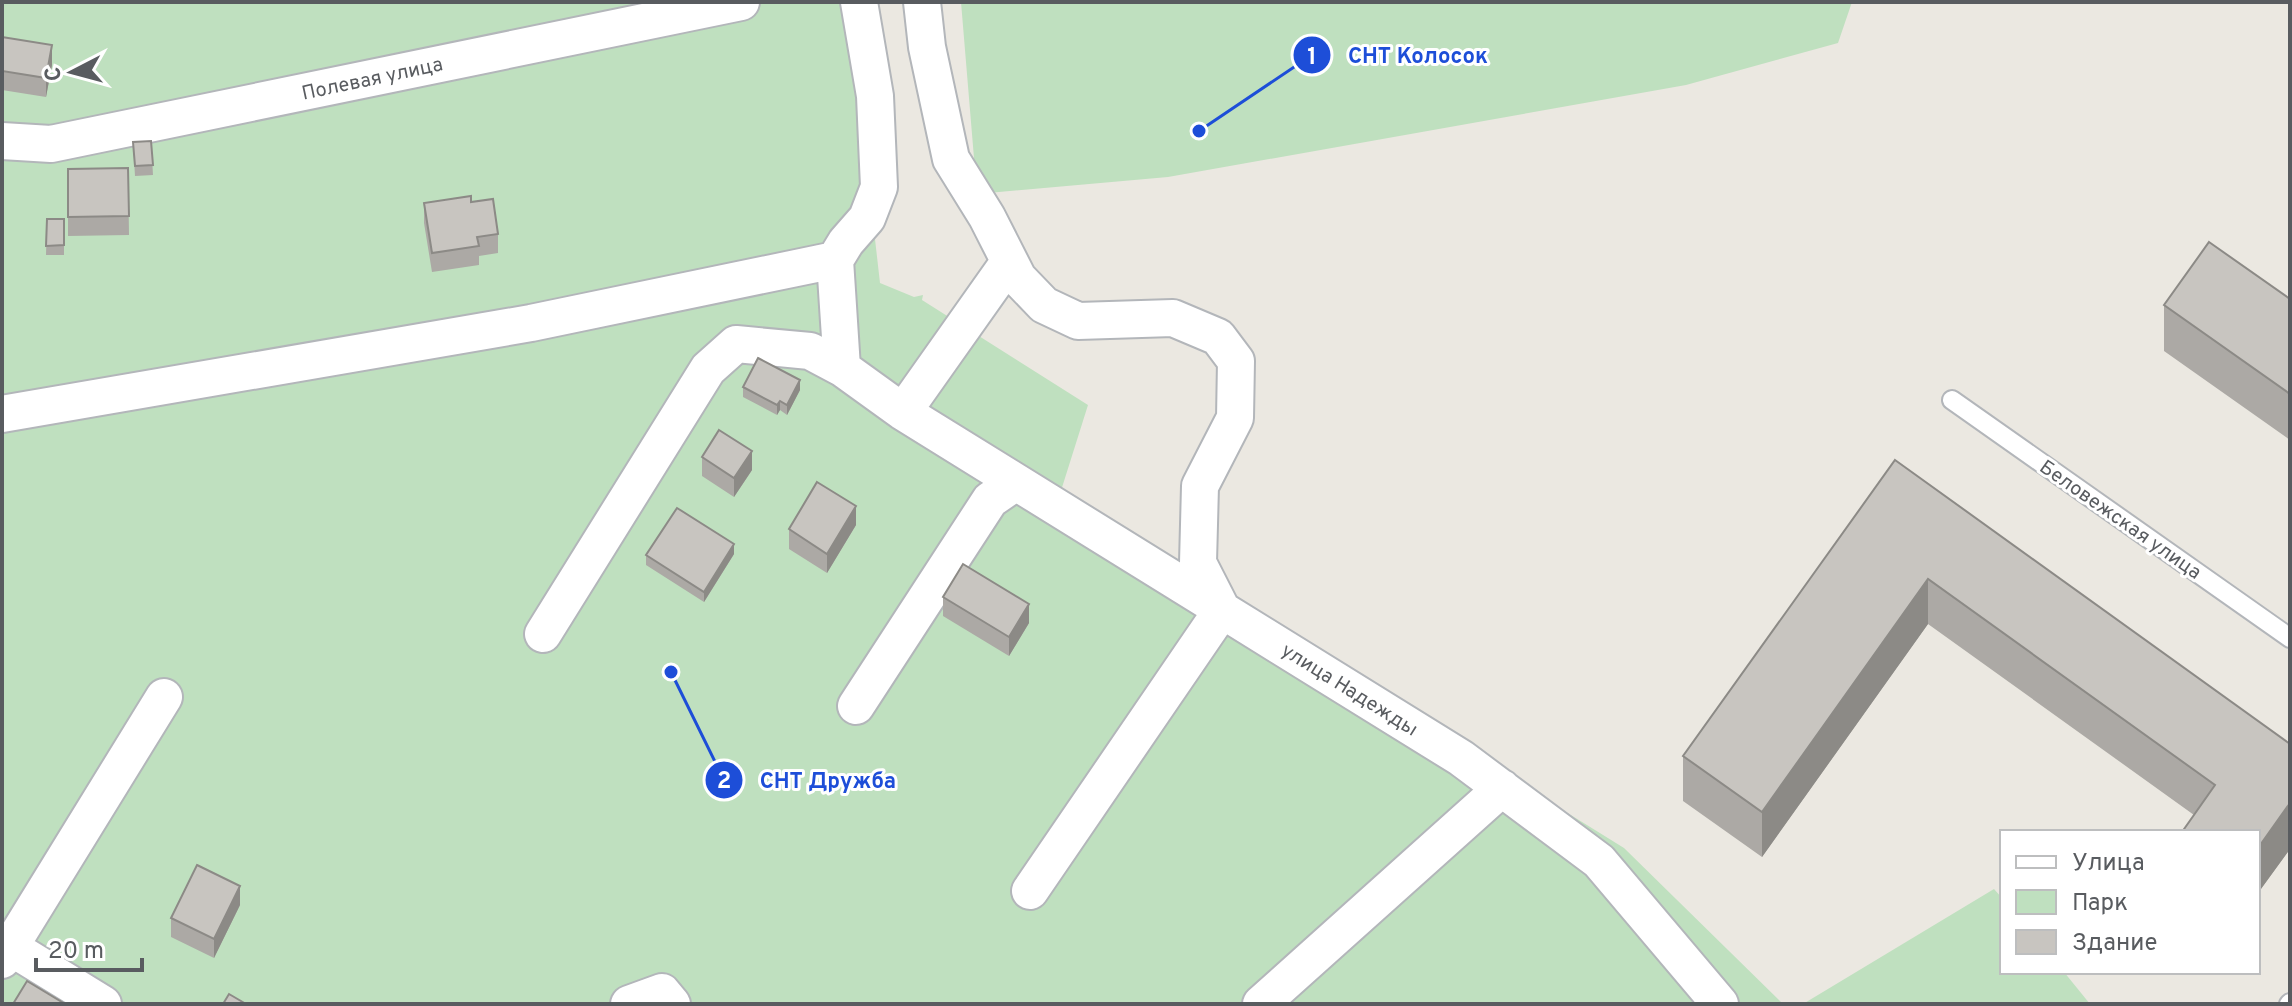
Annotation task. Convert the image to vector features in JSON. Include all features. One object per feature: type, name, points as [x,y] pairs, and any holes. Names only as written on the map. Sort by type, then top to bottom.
[{"type":"street","name":"Полевая улица","points":[[2,141],[51,144],[741,2]]},
{"type":"street","points":[[842,368],[835,260],[867,218],[879,187],[875,96],[859,2]]},
{"type":"street","points":[[922,2],[927,47],[951,159],[987,217],[1018,278],[1044,305],[1078,321],[1173,318],[1218,337],[1236,361],[1235,418],[1200,486],[1198,563],[1222,610],[1030,891]]},
{"type":"street","points":[[2,414],[531,323],[835,260]]},
{"type":"street","points":[[903,412],[1009,262]]},
{"type":"street","name":"улица Надежды","points":[[543,634],[708,369],[736,344],[810,351],[842,368],[903,412],[1461,758],[1599,861],[1720,1004]]},
{"type":"street","points":[[856,706],[990,500],[1016,482]]},
{"type":"street","points":[[103,1004],[5,950],[164,697]]},
{"type":"street","points":[[1261,1004],[1502,788]]},
{"type":"street","points":[[629,1004],[667,998]]},
{"type":"lane","name":"Беловежская улица","points":[[1952,400],[2290,638]]},
{"type":"green space","points":[[2,2],[848,2],[880,283],[914,297],[923,295],[922,300],[1088,405],[1059,497],[1624,848],[1783,1004],[2,1004]]},
{"type":"green space","points":[[961,2],[1852,2],[1838,43],[1686,85],[1168,177],[977,194]]},
{"type":"green space","points":[[1994,889],[2000,896],[2000,974],[2066,974],[2090,1004],[1803,1004]]},
{"type":"building","points":[[2,37],[52,45],[46,78],[2,71]]},
{"type":"building","points":[[151,141],[153,165],[135,166],[133,142]]},
{"type":"building","points":[[128,168],[129,216],[68,217],[68,169]]},
{"type":"building","points":[[471,196],[471,202],[493,199],[498,234],[477,237],[479,246],[432,253],[424,203]]},
{"type":"building","points":[[47,219],[64,219],[64,245],[46,246]]},
{"type":"building","points":[[2209,242],[2290,299],[2290,394],[2164,305]]},
{"type":"building","points":[[758,358],[800,380],[787,405],[780,401],[777,405],[743,387]]},
{"type":"building","points":[[719,430],[752,451],[734,478],[702,457]]},
{"type":"building","points":[[1895,460],[2290,744],[2290,803],[2260,845],[2260,830],[2183,830],[2215,785],[1928,579],[1762,812],[1683,756]]},
{"type":"building","points":[[817,482],[856,506],[827,554],[789,529]]},
{"type":"building","points":[[677,508],[734,544],[704,592],[646,555]]},
{"type":"building","points":[[963,564],[1029,604],[1009,637],[943,597]]},
{"type":"building","points":[[197,865],[240,886],[214,939],[171,918]]},
{"type":"building","points":[[27,981],[65,1004],[13,1004]]},
{"type":"building","points":[[229,994],[246,1004],[223,1004]]},
{"type":"place","name":"СНТ Колосок","points":[[1199,131]]},
{"type":"place","name":"СНТ Дружба","points":[[671,672]]}]
